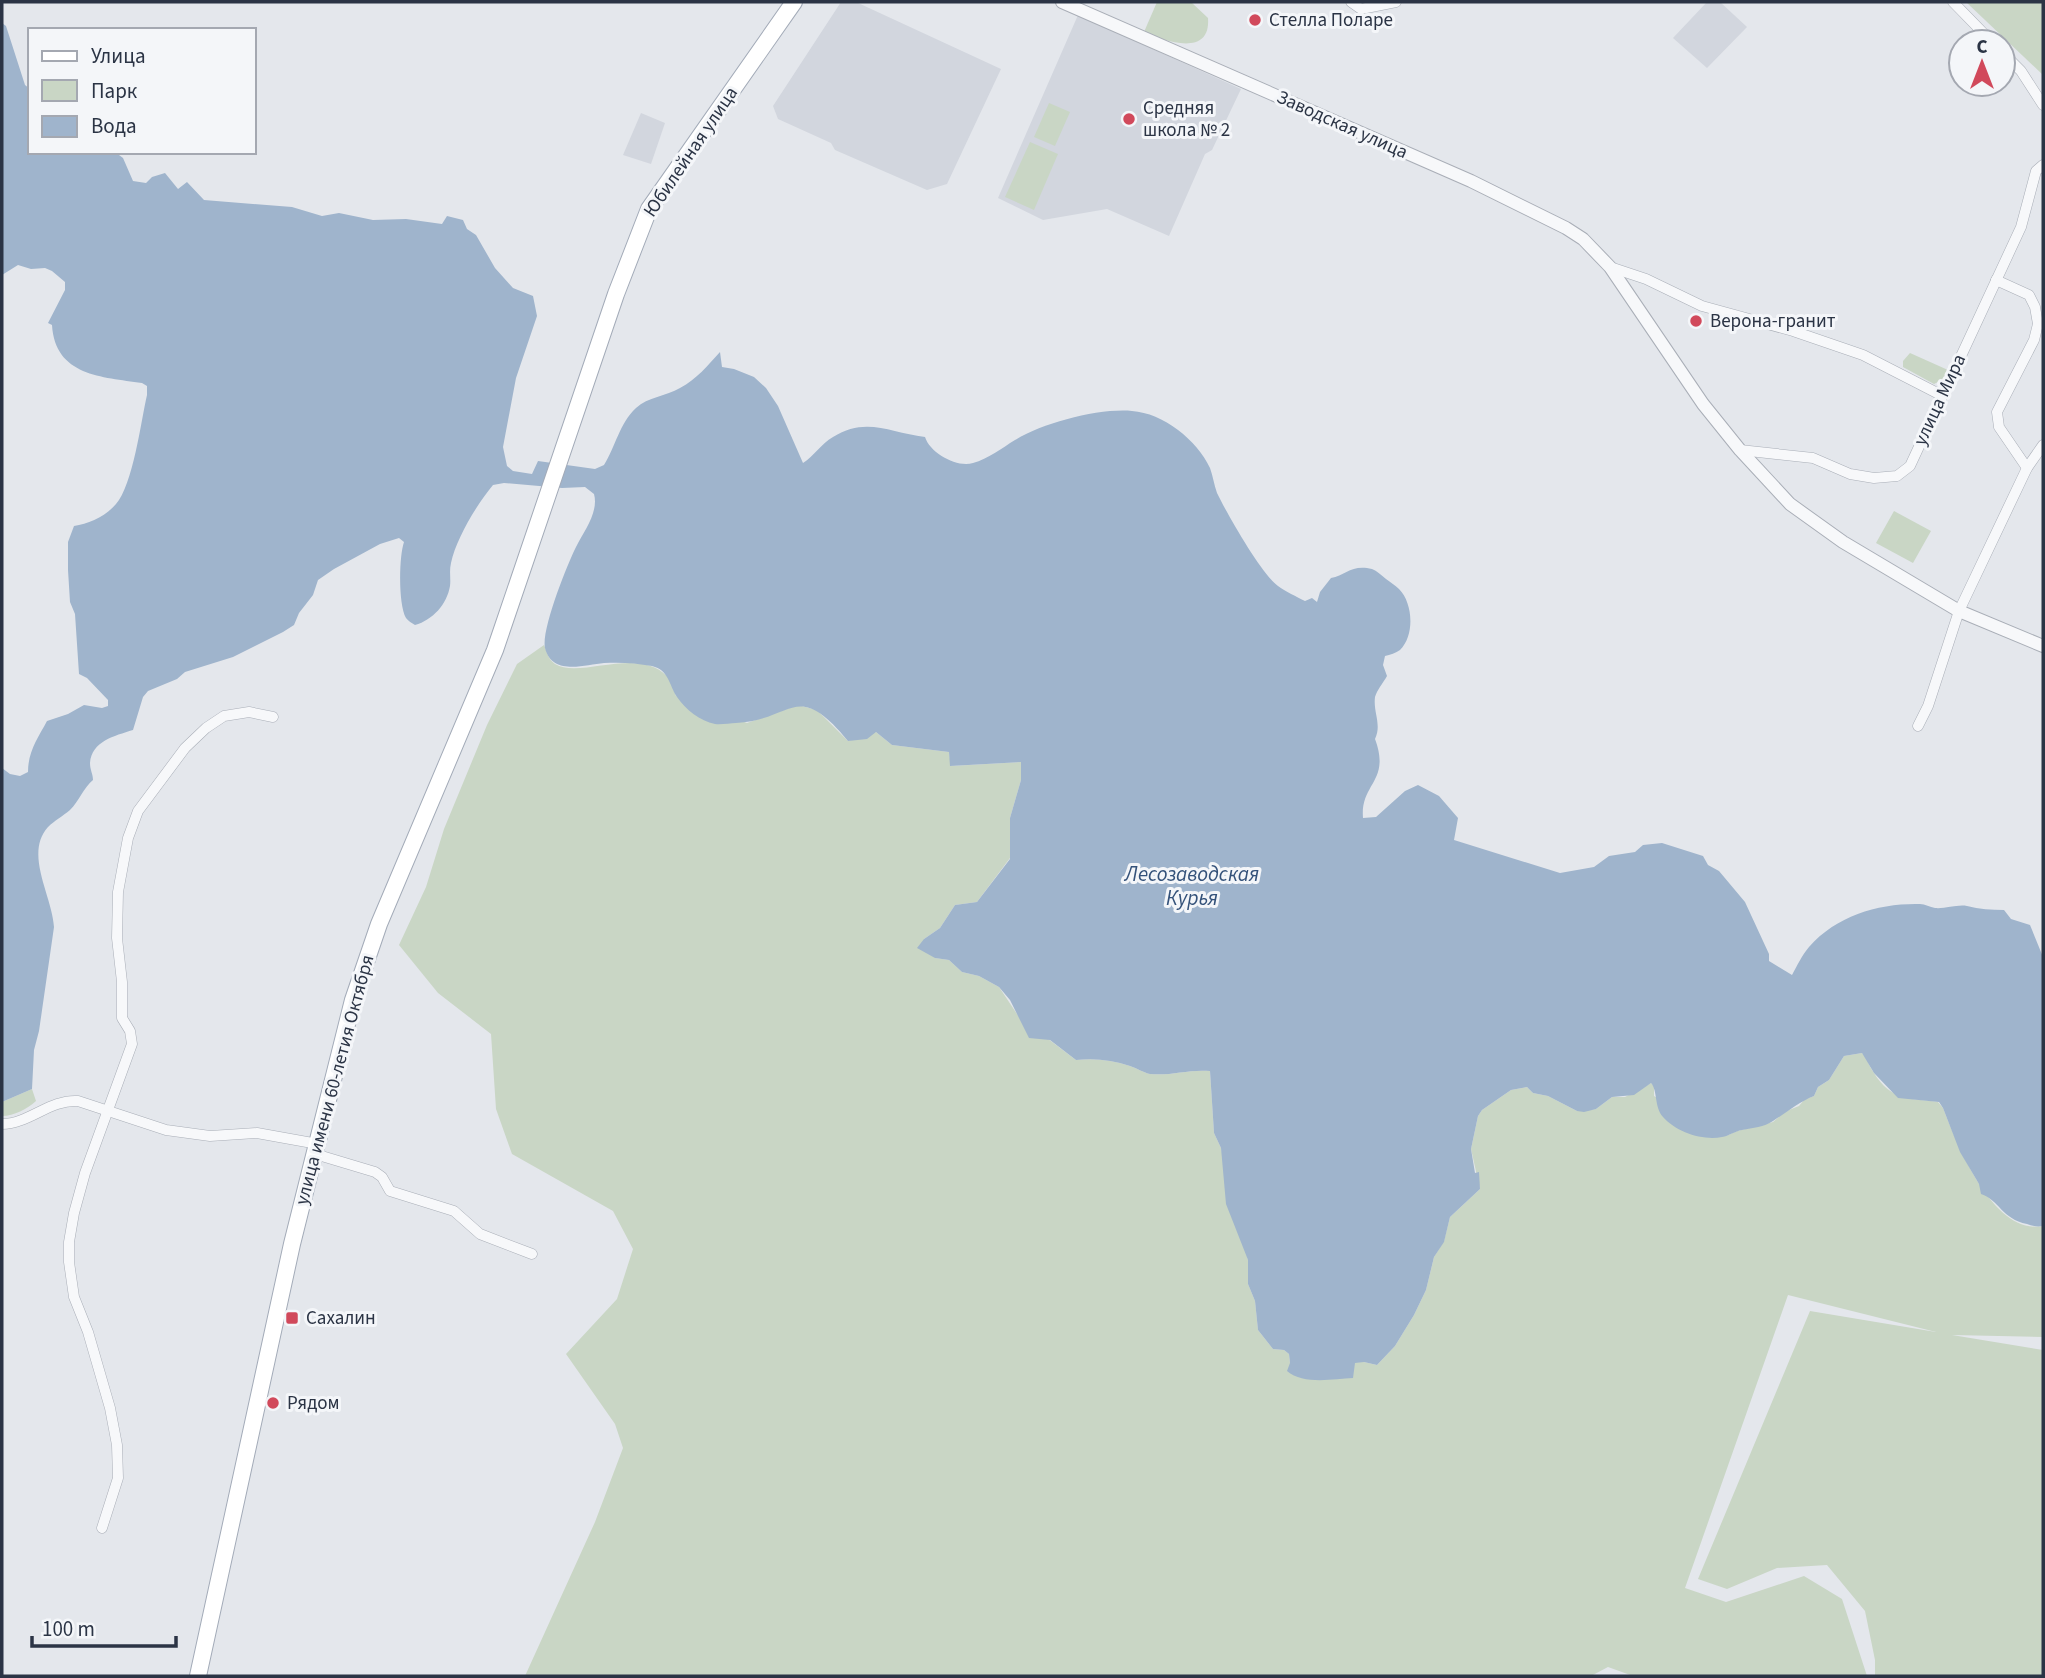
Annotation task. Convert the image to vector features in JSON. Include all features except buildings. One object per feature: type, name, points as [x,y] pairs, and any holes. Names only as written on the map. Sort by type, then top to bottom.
[{"type":"main road","name":"Юбилейная улица","points":[[545,507],[616,294],[649,209],[794,2]]},
{"type":"main road","name":"улица имени 60-летия Октября","points":[[198,1676],[292,1244],[354,1000],[379,924],[495,650],[545,507]]},
{"type":"street","name":"Заводская улица","points":[[1062,2],[1510,199],[1583,239],[1610,267]]},
{"type":"street","points":[[1351,2],[1361,9],[1396,2]]},
{"type":"street","points":[[1953,2],[1978,28]]},
{"type":"street","points":[[2017,67],[2043,105]]},
{"type":"street","name":"улица Мира","points":[[1740,450],[1813,458],[1850,474],[1874,478],[1897,475],[1910,466],[2021,227],[2040,168]]},
{"type":"street","points":[[1610,267],[1646,279],[1702,306],[1793,331],[1863,355],[1941,395]]},
{"type":"street","points":[[1610,267],[1703,404],[1740,450],[1790,503],[1843,542],[1959,611],[2043,646]]},
{"type":"street","points":[[1996,280],[2029,295],[2035,307],[2038,324],[2034,340],[1997,412],[1999,427],[2027,468]]},
{"type":"street","points":[[1918,726],[1928,706],[1959,611],[2027,468],[2043,445]]},
{"type":"street","points":[[102,1528],[118,1478],[117,1445],[110,1408],[88,1332],[74,1297],[69,1262],[74,1213],[85,1173],[132,1044],[130,1031],[122,1018],[117,927],[118,892],[128,838],[138,811],[185,748],[206,728],[224,716],[249,712],[273,717]]},
{"type":"street","points":[[2,1124],[65,1100],[78,1101],[166,1130],[210,1136],[257,1133],[316,1149],[375,1172],[382,1177],[390,1191],[454,1210],[480,1234],[532,1254]]},
{"type":"shaded area","points":[[841,2],[856,2],[1001,69],[947,184],[927,190],[835,150],[831,143],[778,119],[773,106]]},
{"type":"shaded area","points":[[1707,2],[1720,2],[1747,27],[1707,68],[1673,38]]},
{"type":"shaded area","name":"Средняя школа № 2","points":[[1078,15],[1241,89],[1212,150],[1205,154],[1169,236],[1107,209],[1043,220],[998,198]]},
{"type":"shaded area","points":[[641,113],[665,123],[651,164],[623,155]]},
{"type":"green space","points":[[1157,2],[1191,2],[1208,18],[1207,30],[1202,38],[1194,42],[1174,42],[1144,32]]},
{"type":"green space","points":[[1966,2],[2043,2],[2043,75],[2017,50],[2017,28],[1993,28]]},
{"type":"green space","points":[[1049,103],[1070,112],[1055,146],[1034,137]]},
{"type":"green space","points":[[1030,142],[1058,154],[1034,210],[1005,197]]},
{"type":"green space","points":[[1910,353],[1948,370],[1946,378],[1934,384],[1903,367],[1903,361]]},
{"type":"green space","points":[[1894,511],[1931,531],[1913,563],[1876,543]]},
{"type":"green space","points":[[544,645],[553,662],[566,668],[625,663],[655,667],[669,678],[676,696],[747,723],[798,705],[817,710],[848,741],[876,732],[892,745],[949,752],[951,766],[1021,762],[1021,780],[1010,818],[1010,858],[977,902],[955,905],[940,928],[924,939],[935,958],[949,960],[962,972],[979,976],[999,987],[1019,1017],[1076,1060],[1110,1061],[1150,1074],[1210,1071],[1214,1133],[1221,1148],[1248,1260],[1248,1284],[1255,1301],[1258,1330],[1273,1349],[1284,1350],[1289,1354],[1290,1363],[1364,1362],[1377,1365],[1395,1346],[1426,1290],[1434,1257],[1444,1241],[1450,1217],[1480,1189],[1471,1149],[1478,1116],[1482,1110],[1511,1090],[1527,1087],[1533,1093],[1548,1096],[1577,1111],[1596,1109],[1612,1097],[1625,1097],[1651,1083],[1654,1086],[1654,1096],[1726,1136],[1773,1122],[1784,1112],[1814,1096],[1818,1087],[1829,1080],[1844,1056],[1862,1053],[1887,1089],[1902,1096],[1938,1102],[1968,1164],[1993,1203],[2008,1217],[2025,1225],[2043,1226],[2043,1337],[1952,1335],[2043,1350],[2043,1676],[1875,1676],[1875,1660],[1865,1611],[1827,1565],[1777,1568],[1727,1589],[1698,1579],[1810,1311],[1936,1332],[1788,1295],[1685,1588],[1726,1602],[1804,1576],[1842,1599],[1867,1676],[1633,1676],[1608,1667],[1591,1676],[525,1676],[595,1522],[623,1448],[615,1424],[566,1354],[617,1299],[633,1249],[613,1211],[512,1154],[496,1109],[491,1034],[438,993],[399,945],[426,887],[444,829],[487,725],[517,664]]},
{"type":"green space","points":[[32,1089],[36,1101],[11,1115],[2,1116],[2,1102]]},
{"type":"water","name":"Лесозаводская Курья","points":[[2,23],[6,26],[28,87],[28,154],[118,154],[123,158],[133,181],[146,183],[152,177],[165,173],[178,189],[187,182],[204,200],[292,207],[322,216],[339,213],[373,220],[406,219],[442,224],[447,216],[463,220],[467,229],[476,235],[495,268],[513,288],[533,296],[537,316],[516,378],[503,447],[507,466],[513,471],[532,474],[538,461],[595,469],[604,465],[626,421],[636,408],[686,384],[702,372],[720,352],[722,367],[754,377],[766,388],[778,406],[803,463],[833,437],[857,428],[879,428],[925,437],[938,454],[967,464],[984,459],[1027,434],[1088,414],[1132,411],[1155,417],[1178,430],[1197,448],[1210,468],[1217,493],[1236,528],[1263,570],[1278,586],[1305,601],[1312,598],[1317,602],[1320,592],[1331,578],[1354,569],[1365,568],[1377,572],[1404,595],[1409,610],[1410,628],[1400,650],[1385,656],[1383,665],[1387,676],[1375,697],[1378,728],[1375,739],[1379,765],[1363,806],[1363,818],[1376,817],[1405,791],[1418,785],[1439,796],[1458,818],[1454,840],[1560,873],[1594,867],[1609,856],[1635,852],[1643,845],[1662,843],[1703,856],[1708,865],[1719,871],[1745,902],[1769,954],[1769,961],[1792,975],[1806,950],[1820,936],[1846,919],[1875,909],[1922,904],[1935,908],[1963,906],[2004,910],[2011,919],[2030,925],[2043,957],[2043,1226],[2019,1222],[1981,1194],[1979,1184],[1960,1152],[1939,1102],[1898,1098],[1874,1073],[1862,1053],[1844,1056],[1829,1080],[1818,1087],[1814,1096],[1770,1123],[1715,1138],[1690,1134],[1668,1122],[1660,1113],[1651,1083],[1634,1095],[1612,1097],[1596,1109],[1584,1112],[1548,1096],[1533,1093],[1527,1087],[1511,1090],[1482,1110],[1478,1116],[1471,1149],[1475,1173],[1479,1172],[1480,1189],[1450,1217],[1444,1242],[1434,1257],[1426,1290],[1395,1346],[1377,1365],[1355,1363],[1353,1378],[1318,1380],[1294,1375],[1287,1371],[1289,1354],[1284,1350],[1273,1349],[1258,1330],[1255,1301],[1248,1284],[1248,1260],[1226,1204],[1221,1148],[1214,1133],[1210,1071],[1150,1074],[1110,1061],[1076,1060],[1050,1040],[1029,1038],[1010,1000],[999,987],[979,976],[962,972],[949,960],[935,958],[917,948],[924,939],[940,928],[955,905],[977,902],[1010,859],[1010,818],[1021,780],[1021,762],[950,766],[949,752],[892,745],[876,732],[867,739],[848,741],[831,722],[817,711],[805,707],[794,707],[755,720],[709,723],[685,706],[665,674],[658,668],[616,663],[570,667],[554,662],[545,648],[547,627],[567,568],[593,514],[594,494],[585,487],[562,488],[504,483],[493,485],[457,543],[446,599],[433,615],[422,623],[415,625],[407,619],[403,611],[400,580],[404,542],[399,538],[380,544],[318,580],[313,595],[299,613],[294,625],[283,632],[233,657],[185,672],[177,679],[148,691],[143,697],[133,730],[99,744],[90,763],[93,780],[70,810],[48,827],[41,838],[39,862],[54,927],[34,1050],[32,1089],[2,1102],[2,768],[10,774],[20,776],[28,772],[32,751],[47,721],[84,705],[102,708],[108,706],[108,700],[87,678],[79,674],[75,614],[70,602],[68,542],[74,526],[102,516],[122,495],[136,452],[147,386],[83,371],[62,355],[55,342],[52,325],[48,323],[65,290],[65,282],[52,271],[18,265],[2,275]]},
{"type":"place","name":"Стелла Поларе","points":[[1255,20]]},
{"type":"place","name":"Средняя школа № 2","points":[[1129,119]]},
{"type":"place","name":"Верона-гранит","points":[[1696,321]]},
{"type":"place","name":"Сахалин","points":[[292,1318]]},
{"type":"place","name":"Рядом","points":[[273,1403]]}]
